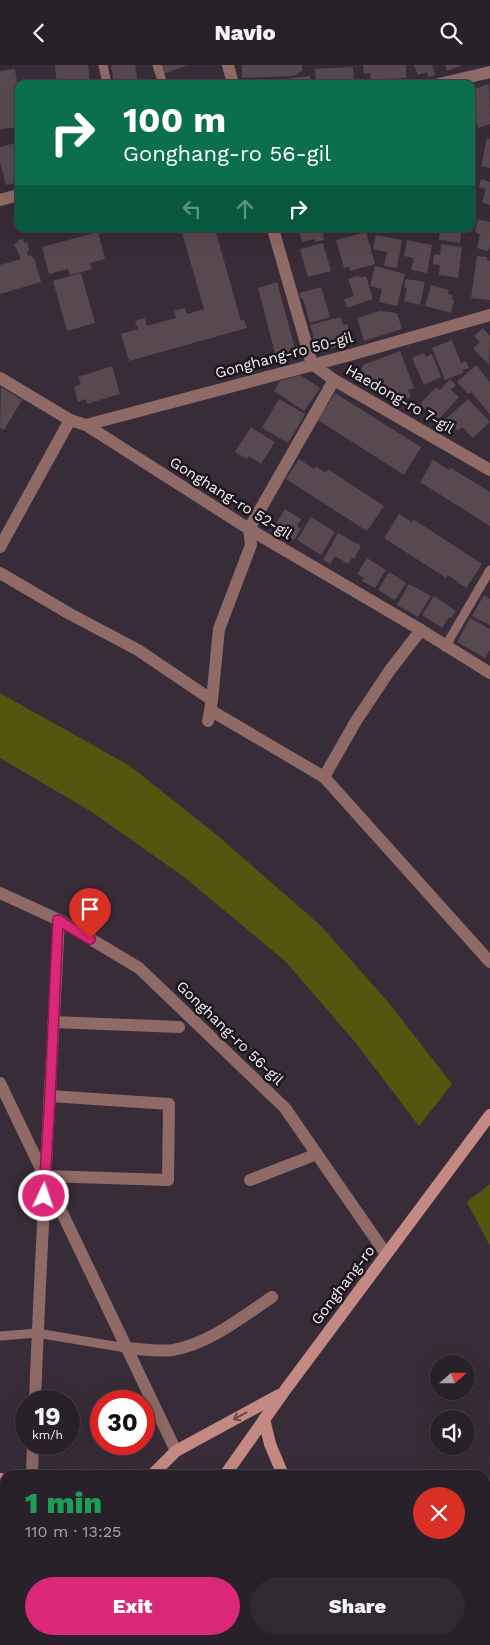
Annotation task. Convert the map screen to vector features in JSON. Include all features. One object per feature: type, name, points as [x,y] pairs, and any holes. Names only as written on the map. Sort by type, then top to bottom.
[{"type":"main road","name":"Gonghang-ro","points":[[228,1470],[283,1393],[490,1115]]},
{"type":"main road","points":[[157,1470],[176,1451],[283,1393]]},
{"type":"main road","points":[[264,1419],[270,1444],[281,1470]]},
{"type":"street","points":[[228,65],[232,80]]},
{"type":"street","points":[[456,80],[490,72]]},
{"type":"street","points":[[0,200],[15,196]]},
{"type":"street","points":[[274,232],[312,364]]},
{"type":"street","name":"Gonghang-ro 50-gil","points":[[86,425],[359,353],[490,315]]},
{"type":"street","name":"Haedong-ro 7-gil","points":[[312,364],[334,380],[490,469]]},
{"type":"street","name":"Gonghang-ro 52-gil","points":[[0,378],[70,420],[86,425],[248,529],[421,630],[445,647],[490,673]]},
{"type":"street","points":[[210,710],[219,629],[251,545],[248,529],[334,380]]},
{"type":"street","points":[[0,547],[70,420]]},
{"type":"street","points":[[0,573],[70,614],[138,650],[210,710],[324,777],[490,962]]},
{"type":"street","points":[[324,777],[356,721],[385,677],[421,630]]},
{"type":"street","name":"Gonghang-ro 56-gil","points":[[0,893],[58,920],[138,968],[284,1108],[386,1254]]},
{"type":"street","points":[[35,1390],[44,1176],[50,1096],[58,920]]},
{"type":"street","points":[[53,1022],[179,1027]]},
{"type":"street","points":[[0,1083],[176,1451]]},
{"type":"street","points":[[44,1176],[168,1180],[168,1104],[50,1096]]},
{"type":"street","points":[[250,1180],[317,1154]]},
{"type":"street","points":[[126,1348],[158,1351],[185,1347],[212,1335],[272,1297]]},
{"type":"street","points":[[32,1470],[33,1455]]},
{"type":"lane","points":[[103,65],[106,80]]},
{"type":"lane","points":[[157,65],[162,80]]},
{"type":"lane","points":[[445,647],[490,569]]},
{"type":"lane","points":[[0,1336],[37,1333],[126,1348]]},
{"type":"shaded area","points":[[0,693],[130,766],[218,836],[320,925],[388,1002],[452,1084],[419,1126],[355,1042],[286,962],[184,877],[92,812],[0,758]]},
{"type":"shaded area","points":[[490,1184],[490,1246],[467,1202]]},
{"type":"building","points":[[55,65],[88,65],[90,80],[57,80]]},
{"type":"building","points":[[111,65],[135,65],[137,80],[113,80]]},
{"type":"building","points":[[160,65],[188,65],[163,74]]},
{"type":"building","points":[[242,65],[302,65],[302,71],[294,76],[242,78]]},
{"type":"building","points":[[363,65],[406,65],[406,78],[371,80],[370,73],[364,74]]},
{"type":"building","points":[[414,65],[432,65],[435,75],[428,77],[427,72],[418,75]]},
{"type":"building","points":[[445,65],[462,65],[447,71]]},
{"type":"building","points":[[353,67],[354,80],[316,80],[315,69]]},
{"type":"building","points":[[15,69],[17,80],[15,80],[15,127],[0,129],[0,71]]},
{"type":"building","points":[[310,76],[310,80],[283,80]]},
{"type":"building","points":[[489,84],[490,124],[478,128],[475,119],[475,89]]},
{"type":"building","points":[[487,138],[490,139],[490,168],[481,166]]},
{"type":"building","points":[[15,143],[15,183],[6,185],[0,162],[0,147]]},
{"type":"building","points":[[481,179],[490,182],[490,205],[482,202],[486,189],[479,187]]},
{"type":"building","points":[[478,219],[490,222],[490,247],[488,251],[477,248],[480,234],[475,232]]},
{"type":"building","points":[[98,232],[105,259],[90,263],[92,269],[70,275],[68,269],[49,274],[42,247]]},
{"type":"building","points":[[182,232],[216,232],[241,321],[244,320],[247,328],[129,361],[121,334],[138,329],[135,321],[145,318],[147,326],[176,318],[174,311],[185,308],[187,314],[204,309]]},
{"type":"building","points":[[300,232],[323,232],[324,240],[315,242],[315,239],[302,242]]},
{"type":"building","points":[[366,232],[375,264],[350,271],[349,267],[344,268],[336,240]]},
{"type":"building","points":[[440,232],[462,232],[460,243],[439,240]]},
{"type":"building","points":[[376,235],[402,240],[397,268],[384,266],[387,252],[373,249]]},
{"type":"building","points":[[23,239],[24,243],[27,242],[28,256],[31,255],[34,258],[41,282],[0,294],[0,265],[21,259],[14,244],[18,243],[18,240]]},
{"type":"building","points":[[407,240],[432,245],[427,273],[411,270],[414,258],[404,256]]},
{"type":"building","points":[[323,243],[331,271],[308,277],[300,249]]},
{"type":"building","points":[[441,244],[462,247],[458,278],[439,275],[440,265],[433,264],[434,254],[440,255]]},
{"type":"building","points":[[477,256],[487,257],[487,260],[490,261],[490,300],[471,298]]},
{"type":"building","points":[[375,266],[405,274],[397,306],[379,302],[382,289],[370,286]]},
{"type":"building","points":[[81,273],[95,323],[67,331],[53,281]]},
{"type":"building","points":[[359,275],[360,278],[366,276],[373,299],[347,308],[344,299],[354,296],[348,279]]},
{"type":"building","points":[[406,279],[425,282],[420,305],[404,301],[407,288],[404,287]]},
{"type":"building","points":[[277,282],[296,352],[276,357],[258,288]]},
{"type":"building","points":[[431,285],[449,290],[448,294],[453,295],[452,299],[454,300],[451,313],[425,306]]},
{"type":"building","points":[[321,287],[330,317],[310,323],[303,299],[301,299],[299,293]]},
{"type":"building","points":[[380,311],[397,313],[402,329],[364,341],[357,318]]},
{"type":"building","points":[[341,317],[343,325],[347,324],[352,342],[325,350],[314,339],[310,325]]},
{"type":"building","points":[[483,328],[490,336],[489,365],[473,348],[480,342],[474,336]]},
{"type":"building","points":[[452,340],[461,363],[466,361],[469,368],[463,370],[463,373],[445,380],[432,348]]},
{"type":"building","points":[[400,351],[414,388],[408,390],[411,397],[395,403],[393,397],[390,398],[360,376],[363,365]]},
{"type":"building","points":[[424,353],[426,357],[432,354],[441,377],[424,385],[412,358]]},
{"type":"building","points":[[476,365],[490,382],[490,414],[471,392],[468,394],[457,382]]},
{"type":"building","points":[[112,366],[120,394],[87,404],[86,399],[78,402],[74,387],[81,384],[78,377]]},
{"type":"building","points":[[300,375],[320,388],[304,411],[274,391],[280,381]]},
{"type":"building","points":[[450,379],[456,385],[451,390],[459,397],[437,421],[420,404],[436,387],[440,390]]},
{"type":"building","points":[[1,387],[22,400],[4,430],[0,428]]},
{"type":"building","points":[[335,393],[421,447],[404,475],[318,420]]},
{"type":"building","points":[[279,399],[305,414],[288,443],[262,428]]},
{"type":"building","points":[[468,399],[490,422],[473,438],[462,427],[458,431],[447,418]]},
{"type":"building","points":[[251,427],[275,442],[261,464],[249,456],[247,459],[235,452]]},
{"type":"building","points":[[299,459],[314,469],[316,466],[326,473],[328,469],[384,506],[367,531],[286,479]]},
{"type":"building","points":[[433,460],[449,470],[451,468],[490,492],[490,526],[420,482]]},
{"type":"building","points":[[285,509],[301,519],[297,526],[301,529],[294,540],[274,527]]},
{"type":"building","points":[[399,514],[412,522],[413,519],[482,564],[466,588],[448,575],[446,578],[384,538]]},
{"type":"building","points":[[311,517],[335,532],[321,555],[297,540]]},
{"type":"building","points":[[338,533],[361,546],[354,559],[352,558],[348,564],[335,556],[330,564],[323,560]]},
{"type":"building","points":[[367,558],[386,570],[375,588],[362,581],[364,578],[357,574]]},
{"type":"building","points":[[389,572],[406,583],[395,600],[378,590]]},
{"type":"building","points":[[409,584],[431,596],[418,617],[397,605]]},
{"type":"building","points":[[484,595],[490,599],[490,625],[472,616]]},
{"type":"building","points":[[434,596],[456,611],[451,618],[449,617],[442,628],[422,615]]},
{"type":"building","points":[[470,618],[490,629],[490,650],[485,658],[457,642]]},
{"type":"route","points":[[44,1196],[58,920],[90,939]]}]
